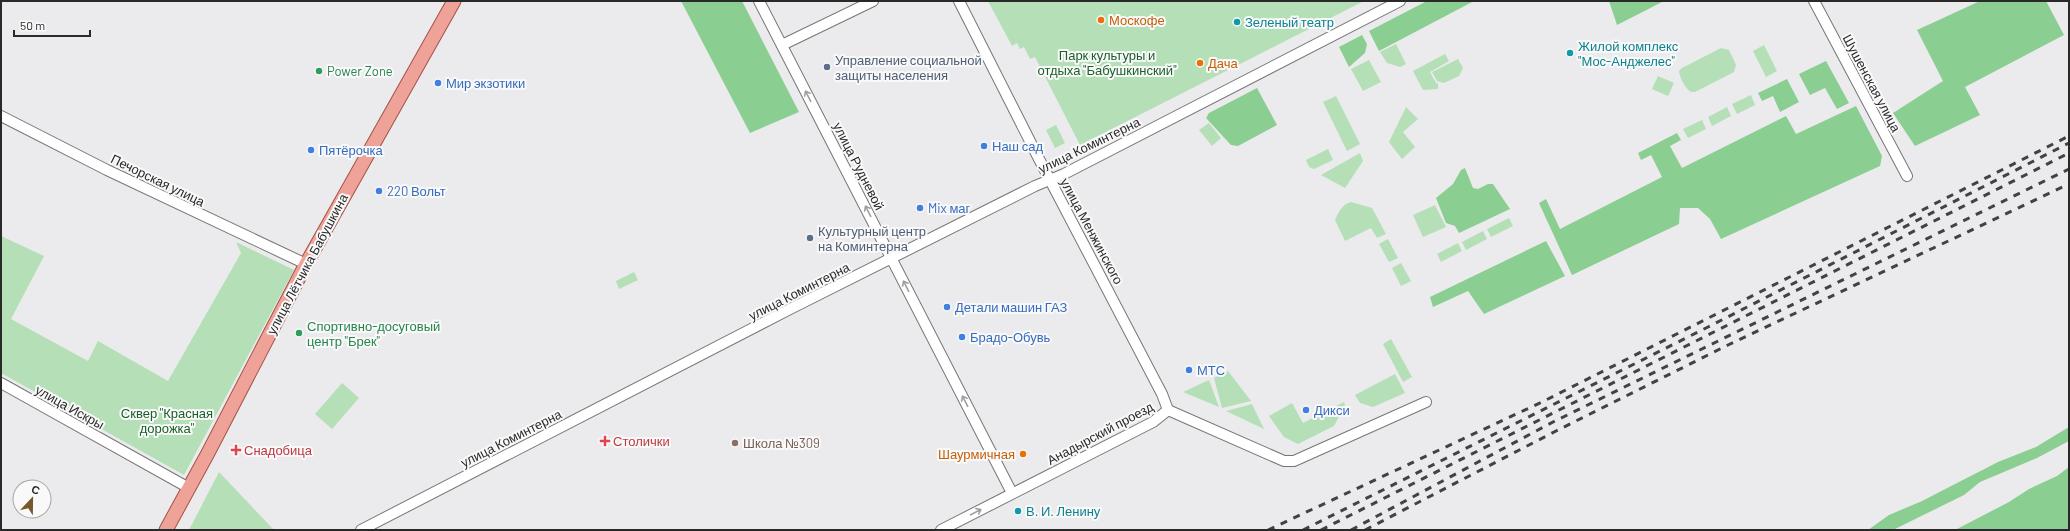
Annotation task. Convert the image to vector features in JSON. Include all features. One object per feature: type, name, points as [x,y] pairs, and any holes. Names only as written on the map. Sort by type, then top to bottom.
[{"type":"main road","name":"улица Лётчика Бабушкина","points":[[166,530],[306,264],[454,1]]},
{"type":"street","name":"улица Рудневой","points":[[760,1],[893,258],[1012,493]]},
{"type":"street","points":[[782,45],[873,1]]},
{"type":"street","name":"улица Менжинского","points":[[959,1],[1050,180],[1126,323],[1162,394],[1168,410]]},
{"type":"street","name":"улица Коминтерна","points":[[361,530],[790,309],[1064,174],[1400,1]]},
{"type":"street","name":"Шушенская улица","points":[[1814,1],[1907,176]]},
{"type":"street","name":"Печорская улица","points":[[1,116],[107,170],[306,264]]},
{"type":"street","name":"улица Искры","points":[[1,383],[189,488]]},
{"type":"street","name":"Анадырский проезд","points":[[941,530],[1153,422],[1168,410],[1284,461],[1294,462],[1426,402]]},
{"type":"green space","points":[[681,1],[742,1],[799,112],[750,133]]},
{"type":"green space","name":"Парк культуры и отдыха \"Бабушкинский\"","points":[[988,1],[1364,1],[1080,145],[1035,57],[1030,59],[1024,47],[1020,49],[1017,43],[1012,46]]},
{"type":"green space","points":[[1427,1],[1474,1],[1379,51],[1369,31]]},
{"type":"green space","points":[[1609,1],[1664,1],[1617,25]]},
{"type":"green space","points":[[1980,1],[2046,1],[2064,35],[1965,87],[1980,115],[1915,146],[1893,113],[1943,81],[1917,30]]},
{"type":"green space","points":[[1362,35],[1367,44],[1365,53],[1349,67],[1339,47]]},
{"type":"green space","points":[[1396,44],[1406,64],[1400,67],[1387,63],[1380,52]]},
{"type":"green space","points":[[1764,45],[1777,71],[1766,77],[1753,51]]},
{"type":"green space","points":[[1721,48],[1729,50],[1736,65],[1734,72],[1695,92],[1691,92],[1683,83],[1679,71]]},
{"type":"green space","points":[[1445,54],[1449,61],[1430,72],[1438,84],[1438,89],[1423,90],[1413,71]]},
{"type":"green space","points":[[1458,59],[1463,68],[1459,76],[1444,83],[1437,81],[1432,72]]},
{"type":"green space","points":[[1369,60],[1381,82],[1363,91],[1351,69]]},
{"type":"green space","points":[[1826,61],[1849,103],[1837,109],[1825,88],[1810,95],[1799,74]]},
{"type":"green space","points":[[1658,76],[1674,83],[1668,96],[1652,89]]},
{"type":"green space","points":[[1787,79],[1799,102],[1780,112],[1773,96],[1762,101],[1758,93]]},
{"type":"green space","points":[[1257,88],[1277,125],[1238,146],[1231,145],[1206,118],[1209,113]]},
{"type":"green space","points":[[1751,95],[1755,105],[1737,114],[1732,104]]},
{"type":"green space","points":[[1336,96],[1360,144],[1347,151],[1323,102]]},
{"type":"green space","points":[[1856,106],[1882,156],[1880,166],[1721,239],[1710,219],[1698,208],[1680,208],[1679,224],[1572,275],[1539,203],[1546,199],[1560,229],[1662,177],[1651,155],[1641,160],[1638,153],[1677,133],[1681,140],[1670,146],[1682,168],[1786,116],[1796,134]]},
{"type":"green space","points":[[1406,107],[1418,119],[1403,132],[1415,147],[1402,159],[1389,142]]},
{"type":"green space","points":[[1727,107],[1731,116],[1712,126],[1708,117]]},
{"type":"green space","points":[[1702,120],[1706,129],[1688,138],[1683,129]]},
{"type":"green space","points":[[1209,123],[1221,138],[1212,146],[1199,130]]},
{"type":"green space","points":[[1056,125],[1065,143],[1055,148],[1046,130]]},
{"type":"green space","points":[[1328,149],[1333,160],[1314,169],[1309,167],[1306,160]]},
{"type":"green space","points":[[1360,153],[1363,161],[1345,188],[1321,175]]},
{"type":"green space","points":[[1465,168],[1473,188],[1478,189],[1488,184],[1493,184],[1510,209],[1459,233],[1455,226],[1446,223],[1436,198],[1453,184],[1461,170]]},
{"type":"green space","points":[[1351,202],[1372,208],[1386,234],[1377,238],[1371,228],[1345,241],[1335,220],[1343,206]]},
{"type":"green space","points":[[1435,205],[1446,227],[1423,237],[1413,215]]},
{"type":"green space","points":[[1509,218],[1513,226],[1491,237],[1487,229]]},
{"type":"green space","points":[[1483,231],[1487,239],[1466,250],[1462,242]]},
{"type":"green space","name":"Сквер \"Красная дорожка\"","points":[[1,236],[44,256],[11,319],[88,361],[98,341],[168,381],[241,253],[236,242],[294,270],[184,475],[1,373]]},
{"type":"green space","points":[[1388,239],[1398,258],[1389,262],[1379,244]]},
{"type":"green space","points":[[1546,241],[1565,276],[1484,314],[1468,291],[1433,307],[1430,297]]},
{"type":"green space","points":[[1458,243],[1462,251],[1441,262],[1437,254]]},
{"type":"green space","points":[[1401,263],[1411,281],[1401,286],[1392,268]]},
{"type":"green space","points":[[634,272],[638,280],[619,289],[616,281]]},
{"type":"green space","points":[[1391,339],[1412,377],[1403,382],[1383,344]]},
{"type":"green space","points":[[1228,371],[1251,401],[1222,408],[1214,378]]},
{"type":"green space","points":[[1395,374],[1405,393],[1373,407],[1360,403],[1355,395]]},
{"type":"green space","points":[[1209,380],[1219,407],[1183,392]]},
{"type":"green space","points":[[342,383],[359,398],[332,429],[315,414]]},
{"type":"green space","points":[[1344,402],[1345,405],[1334,426],[1298,444],[1284,437],[1269,416],[1292,403],[1303,423]]},
{"type":"green space","points":[[1252,404],[1264,429],[1226,411]]},
{"type":"green space","points":[[2069,427],[2069,441],[2037,458],[1980,482],[1964,495],[1893,530],[1868,530],[1889,515],[1922,501],[1998,462],[2036,447]]},
{"type":"green space","points":[[2069,467],[2069,529],[1955,530],[2009,502],[2029,489],[2057,476]]},
{"type":"green space","points":[[219,472],[274,530],[189,530]]},
{"type":"railway","points":[[1268,530],[1542,402],[2069,136]]},
{"type":"railway","points":[[1303,530],[1708,327],[2069,143]]},
{"type":"railway","points":[[1321,530],[2069,153]]},
{"type":"railway","points":[[1351,530],[1553,422],[2069,169]]},
{"type":"railway","points":[[1365,530],[1556,431],[1728,345],[2069,184]]},
{"type":"place","name":"Москофе","points":[[1101,20]]},
{"type":"place","name":"Зеленый театр","points":[[1237,22]]},
{"type":"place","name":"Жилой комплекс \"Мос-Анджелес\"","points":[[1570,53]]},
{"type":"place","name":"Дача","points":[[1200,63]]},
{"type":"place","name":"Управление социальной защиты населения","points":[[827,67]]},
{"type":"place","name":"Power Zone","points":[[319,71]]},
{"type":"place","name":"Мир экзотики","points":[[438,83]]},
{"type":"place","name":"Наш сад","points":[[984,146]]},
{"type":"place","name":"Пятёрочка","points":[[311,150]]},
{"type":"place","name":"220 Вольт","points":[[379,191]]},
{"type":"place","name":"Mix маг","points":[[920,208]]},
{"type":"place","name":"Культурный центр на Коминтерна","points":[[810,238]]},
{"type":"place","name":"Детали машин ГАЗ","points":[[947,307]]},
{"type":"place","name":"Спортивно-досуговый центр \"Брек\"","points":[[299,333]]},
{"type":"place","name":"Брадо-Обувь","points":[[962,337]]},
{"type":"place","name":"МТС","points":[[1189,370]]},
{"type":"place","name":"Дикси","points":[[1306,410]]},
{"type":"place","name":"Столички","points":[[605,441]]},
{"type":"place","name":"Школа №309","points":[[735,443]]},
{"type":"place","name":"Снадобица","points":[[236,450]]},
{"type":"place","name":"Шаурмичная","points":[[1023,454]]},
{"type":"place","name":"В. И. Ленину","points":[[1018,511]]}]
